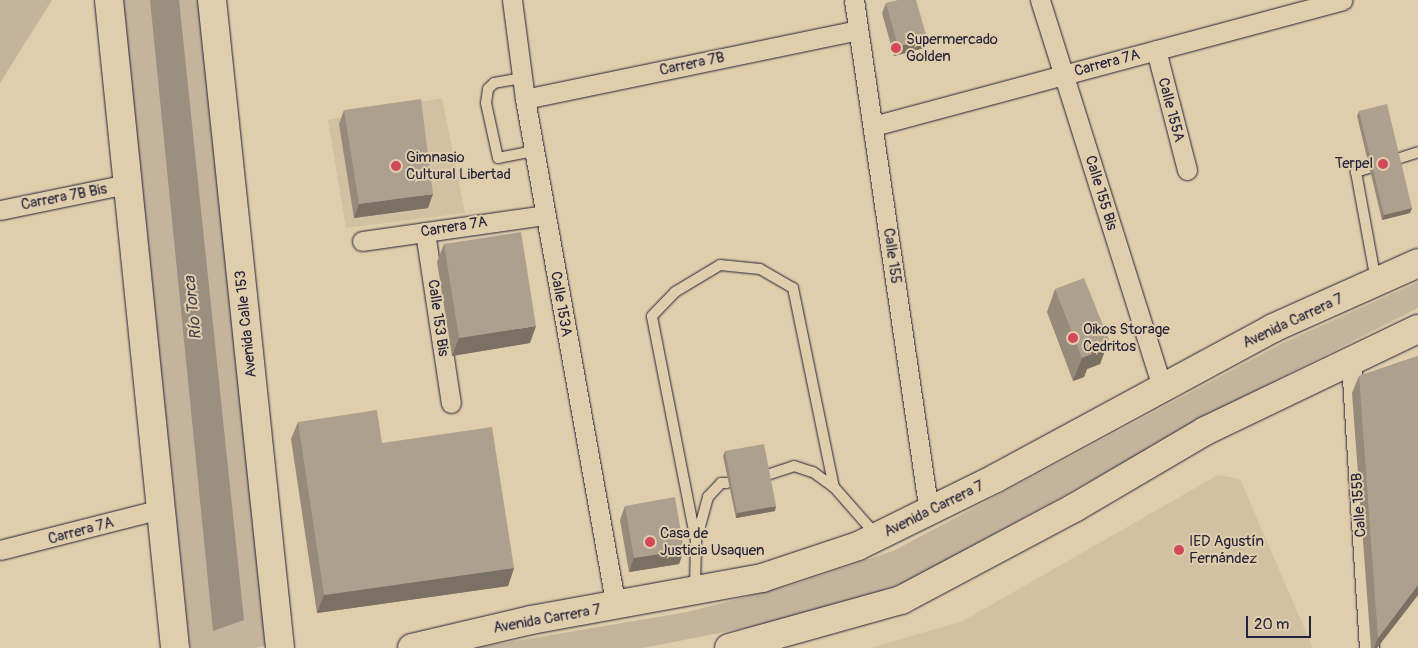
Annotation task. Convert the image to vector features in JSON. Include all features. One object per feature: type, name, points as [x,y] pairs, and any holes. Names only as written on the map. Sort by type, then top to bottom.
[{"type":"main road","points":[[109,0],[175,648]]},
{"type":"main road","name":"Avenida Calle 153","points":[[212,0],[280,648]]},
{"type":"main road","name":"Avenida Carrera 7","points":[[412,648],[522,622],[695,593],[762,578],[878,537],[930,512],[1273,328],[1418,263]]},
{"type":"main road","points":[[729,648],[901,600],[1074,508],[1205,432],[1418,330]]},
{"type":"street","name":"Calle 153A","points":[[512,0],[525,99],[616,607]]},
{"type":"street","name":"Calle 155","points":[[854,0],[930,512]]},
{"type":"street","name":"Calle 155 Bis","points":[[1040,0],[1162,387]]},
{"type":"street","name":"Carrera 7A","points":[[873,126],[1342,0]]},
{"type":"street","name":"Carrera 7B","points":[[525,99],[858,30]]},
{"type":"street","name":"Calle 155A","points":[[1156,50],[1187,170]]},
{"type":"street","name":"Carrera 7B Bis","points":[[0,210],[127,184]]},
{"type":"street","name":"Carrera 7A","points":[[362,241],[545,215]]},
{"type":"street","name":"Calle 153 Bis","points":[[425,232],[451,403]]},
{"type":"street","name":"Calle 155B","points":[[1350,362],[1369,648]]},
{"type":"street","name":"Carrera 7A","points":[[0,550],[160,509]]},
{"type":"lane","points":[[522,78],[494,83],[488,89],[486,103],[498,158],[534,151]]},
{"type":"lane","points":[[1397,159],[1418,152]]},
{"type":"lane","points":[[1369,168],[1356,172],[1376,283]]},
{"type":"lane","points":[[695,593],[696,541],[652,316],[675,292],[720,265],[760,269],[793,288],[834,487]]},
{"type":"lane","points":[[767,475],[794,466],[834,487],[878,537]]},
{"type":"lane","points":[[696,541],[708,497],[721,483],[727,483]]},
{"type":"shaded area","points":[[0,0],[52,0],[0,83]]},
{"type":"shaded area","points":[[123,0],[203,0],[266,645],[256,648],[190,648]]},
{"type":"shaded area","name":"Gimnasio Cultural Libertad","points":[[442,98],[465,213],[346,228],[328,120]]},
{"type":"shaded area","points":[[1418,282],[1418,308],[1245,396],[907,582],[801,617],[643,648],[474,648],[687,612],[785,587],[893,551],[1283,343]]},
{"type":"shaded area","name":"IED Agustín Fernández","points":[[1218,475],[1240,479],[1313,648],[870,648],[963,621]]},
{"type":"water","name":"Río Torca","points":[[150,0],[179,0],[244,620],[213,631]]},
{"type":"building","points":[[898,0],[916,0],[927,38],[898,47],[886,3]]},
{"type":"building","points":[[421,99],[433,194],[359,204],[344,110]]},
{"type":"building","name":"Terpel","points":[[1387,104],[1412,208],[1384,215],[1359,111]]},
{"type":"building","points":[[521,232],[536,326],[459,338],[444,244]]},
{"type":"building","points":[[1084,278],[1109,340],[1090,347],[1092,354],[1082,358],[1055,289]]},
{"type":"building","points":[[1418,356],[1418,585],[1378,638],[1359,376]]},
{"type":"building","points":[[377,410],[382,443],[492,427],[514,568],[324,595],[298,422]]},
{"type":"building","points":[[764,444],[776,506],[737,513],[725,451]]},
{"type":"building","name":"Casa de Justicia Usaquen","points":[[675,497],[684,550],[634,558],[625,506]]},
{"type":"place","name":"Supermercado Golden","points":[[896,48]]},
{"type":"place","name":"Terpel","points":[[1383,164]]},
{"type":"place","name":"Gimnasio Cultural Libertad","points":[[396,166]]},
{"type":"place","name":"Oikos Storage Cedritos","points":[[1073,338]]},
{"type":"place","name":"Casa de Justicia Usaquen","points":[[650,542]]},
{"type":"place","name":"IED Agustín Fernández","points":[[1179,550]]}]
